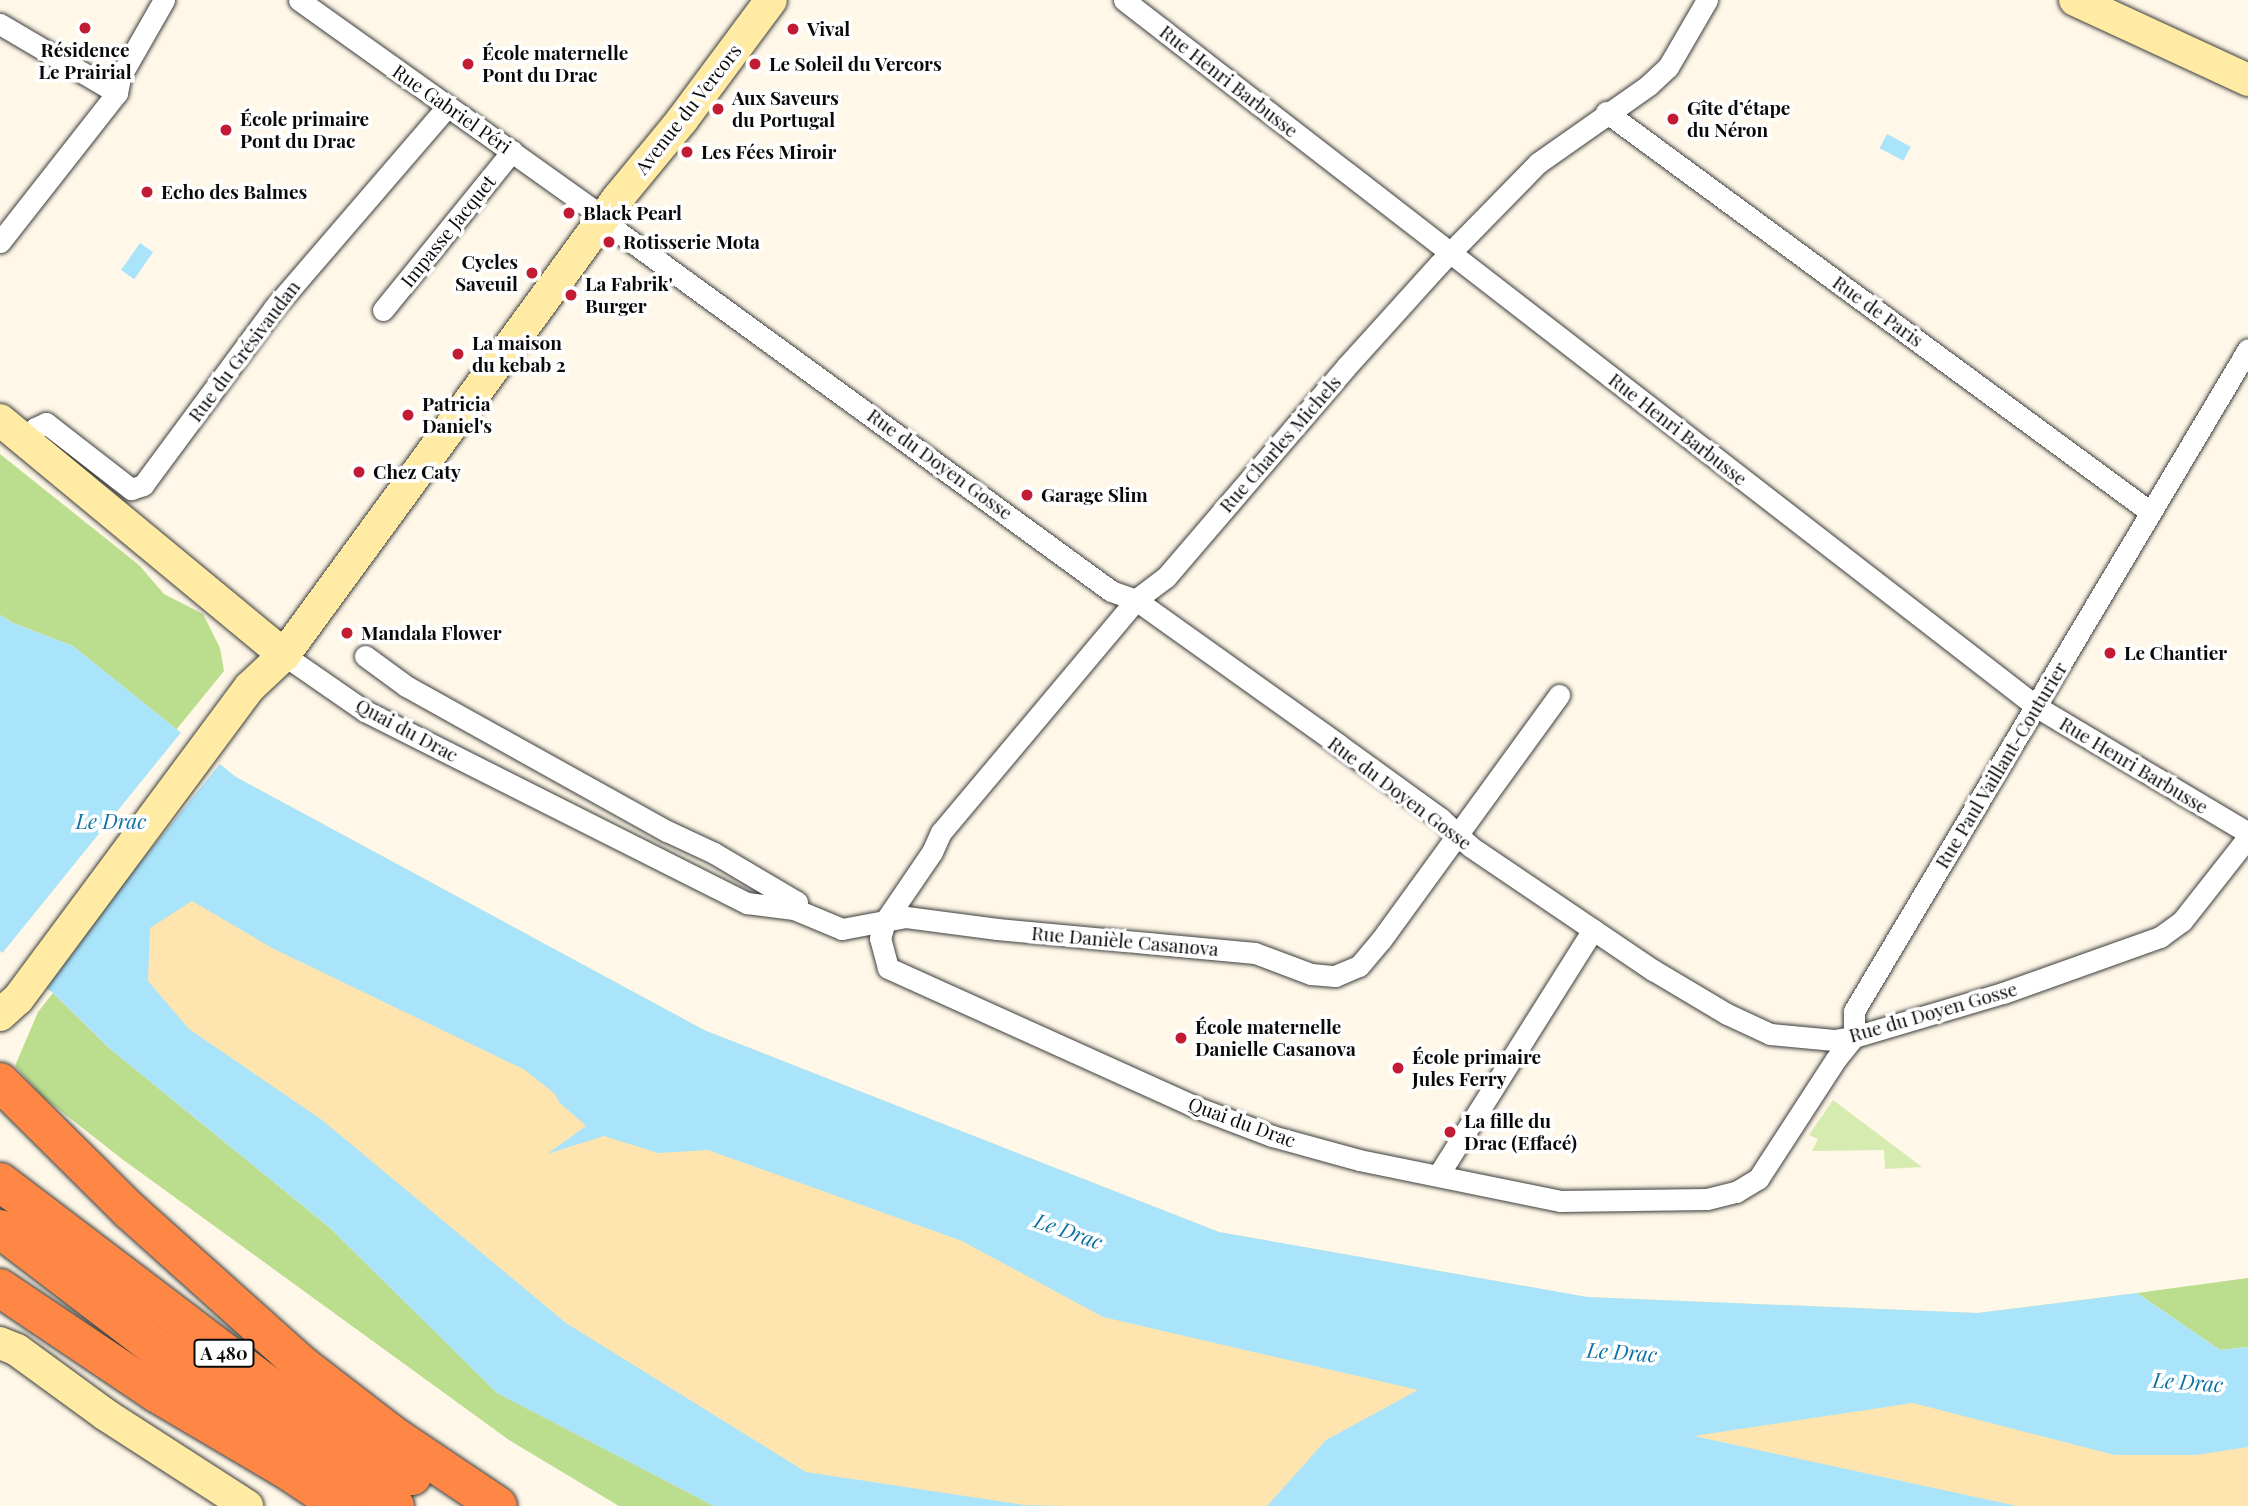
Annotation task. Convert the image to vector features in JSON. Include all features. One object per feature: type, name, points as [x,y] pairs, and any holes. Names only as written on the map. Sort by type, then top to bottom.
[{"type":"highway","points":[[0,1082],[129,1210],[303,1366],[394,1436],[498,1506]]},
{"type":"highway","name":"A 480","points":[[0,1182],[178,1320],[310,1415],[461,1506]]},
{"type":"highway","name":"A 480","points":[[0,1229],[159,1350],[395,1506]]},
{"type":"highway","points":[[0,1288],[156,1393],[290,1472],[341,1506]]},
{"type":"street","points":[[0,242],[48,185],[117,93],[120,77],[164,0]]},
{"type":"street","name":"Rue Gabriel Péri","points":[[299,0],[604,218]]},
{"type":"street","name":"Avenue du Vercors","points":[[0,1032],[9,1007],[250,687],[285,655],[604,218],[771,0]]},
{"type":"street","name":"Rue Henri Barbusse","points":[[1124,0],[2037,707],[2248,835]]},
{"type":"street","name":"Rue Charles Michels","points":[[885,921],[932,852],[942,832],[1136,600],[1166,577],[1346,367],[1450,253],[1538,163],[1606,112],[1649,85],[1668,67],[1682,48],[1707,0]]},
{"type":"street","points":[[2075,0],[2248,80]]},
{"type":"street","points":[[0,24],[117,93]]},
{"type":"street","name":"Rue du Grésivaudan","points":[[25,441],[35,428],[46,424],[131,489],[143,485],[274,308],[447,107]]},
{"type":"street","name":"Rue de Paris","points":[[1606,112],[2149,511]]},
{"type":"street","name":"Impasse Jacquet","points":[[383,310],[512,151]]},
{"type":"street","points":[[0,261],[48,185]]},
{"type":"street","name":"Rue du Doyen Gosse","points":[[604,218],[617,231],[1111,591],[1136,600],[1440,818],[1471,847],[1727,1014],[1770,1034],[1834,1040],[1854,1037],[2050,977],[2160,937],[2182,921],[2248,835]]},
{"type":"street","name":"Rue Paul Vaillant-Couturier","points":[[1854,1037],[1854,1011],[2037,707],[2149,511],[2248,349]]},
{"type":"street","name":"Quai du Drac","points":[[0,420],[285,655],[365,711],[747,903],[794,909],[842,929],[885,921],[880,938],[888,968],[1193,1106],[1272,1136],[1359,1160],[1439,1174],[1560,1201],[1707,1199],[1736,1192],[1758,1179],[1836,1059],[1854,1037]]},
{"type":"street","name":"Quai du Drac","points":[[365,656],[406,686],[655,824],[714,853],[797,902],[794,909]]},
{"type":"street","points":[[1457,834],[1467,825],[1559,695]]},
{"type":"street","name":"Rue Danièle Casanova","points":[[885,921],[906,917],[998,929],[1255,953],[1311,974],[1335,976],[1359,966],[1457,834]]},
{"type":"street","points":[[1439,1174],[1593,929]]},
{"type":"street","points":[[0,1343],[17,1350],[106,1415],[247,1506]]},
{"type":"green space","points":[[0,454],[139,565],[164,594],[203,614],[220,648],[224,671],[176,730],[73,646],[13,623],[0,615]]},
{"type":"green space","points":[[53,993],[109,1048],[329,1227],[497,1392],[714,1506],[619,1506],[509,1440],[122,1159],[43,1097],[15,1066],[38,1012]]},
{"type":"green space","points":[[1833,1100],[1922,1167],[1885,1169],[1884,1150],[1812,1151],[1818,1139],[1809,1135]]},
{"type":"green space","points":[[2248,1278],[2248,1347],[2220,1350],[2137,1293]]},
{"type":"sand","name":"Le Drac","points":[[0,615],[13,623],[73,646],[236,777],[704,1030],[1219,1232],[1587,1297],[1977,1313],[2137,1293],[2220,1350],[2248,1347],[2248,1506],[714,1506],[497,1393],[329,1227],[109,1048],[53,993],[0,951]]},
{"type":"water","points":[[1887,134],[1911,147],[1903,161],[1879,148]]},
{"type":"water","points":[[140,243],[153,252],[134,279],[121,270]]},
{"type":"water","name":"Le Drac","points":[[0,615],[13,623],[73,646],[236,777],[704,1030],[1219,1232],[1587,1297],[1977,1313],[2137,1293],[2220,1350],[2248,1347],[2248,1447],[2196,1455],[2115,1455],[1913,1403],[1694,1436],[2017,1506],[1267,1506],[1326,1440],[1418,1390],[1103,1317],[962,1241],[708,1150],[658,1153],[604,1136],[547,1154],[586,1126],[559,1102],[555,1094],[525,1070],[272,948],[192,901],[150,928],[148,981],[189,1029],[322,1120],[566,1323],[806,1472],[1024,1505],[1064,1506],[714,1506],[497,1393],[329,1227],[109,1048],[53,993],[0,951]]},
{"type":"pier","points":[[183,730],[222,761],[41,985],[2,954]]},
{"type":"place","name":"Résidence Le Prairial","points":[[85,28]]},
{"type":"place","name":"Vival","points":[[793,29]]},
{"type":"place","name":"École maternelle Pont du Drac","points":[[468,64]]},
{"type":"place","name":"Le Soleil du Vercors","points":[[755,64]]},
{"type":"place","name":"Aux Saveurs du Portugal","points":[[718,109]]},
{"type":"place","name":"Gîte d’étape du Néron","points":[[1673,119]]},
{"type":"place","name":"École primaire Pont du Drac","points":[[226,130]]},
{"type":"place","name":"Les Fées Miroir","points":[[687,152]]},
{"type":"place","name":"Echo des Balmes","points":[[147,192]]},
{"type":"place","name":"Black Pearl","points":[[569,213]]},
{"type":"place","name":"Rotisserie Mota","points":[[609,242]]},
{"type":"place","name":"Cycles Saveuil","points":[[532,273]]},
{"type":"place","name":"La Fabrik' Burger","points":[[571,295]]},
{"type":"place","name":"La maison du kebab 2","points":[[458,354]]},
{"type":"place","name":"Patricia Daniel's","points":[[408,415]]},
{"type":"place","name":"Chez Caty","points":[[359,472]]},
{"type":"place","name":"Garage Slim","points":[[1027,495]]},
{"type":"place","name":"Mandala Flower","points":[[347,633]]},
{"type":"place","name":"Le Chantier","points":[[2110,653]]},
{"type":"place","name":"École maternelle Danielle Casanova","points":[[1181,1038]]},
{"type":"place","name":"École primaire Jules Ferry","points":[[1398,1068]]},
{"type":"place","name":"La fille du Drac (Effacé)","points":[[1450,1132]]}]
